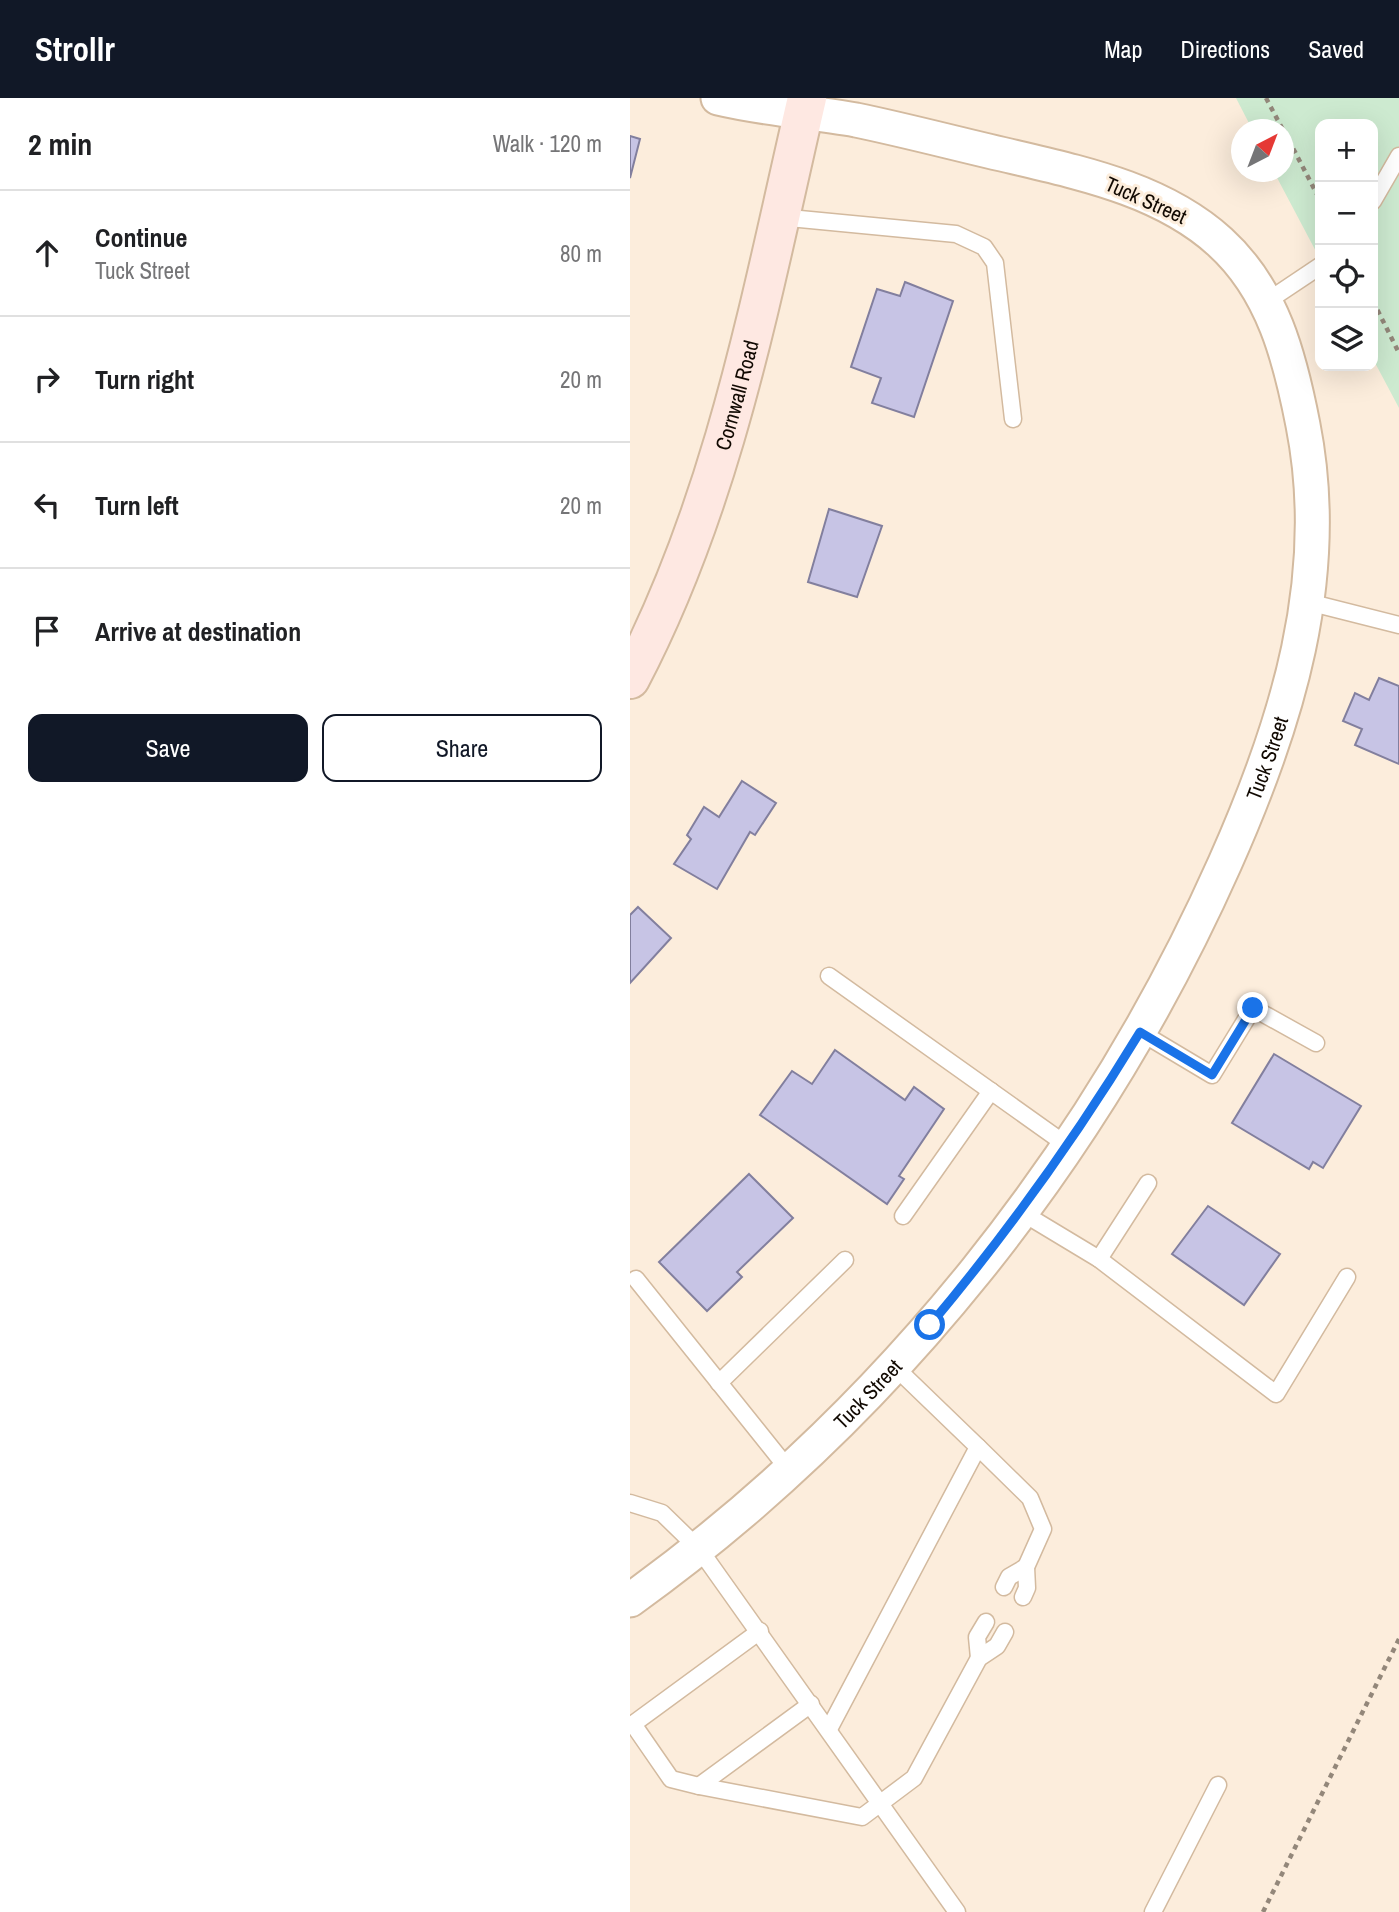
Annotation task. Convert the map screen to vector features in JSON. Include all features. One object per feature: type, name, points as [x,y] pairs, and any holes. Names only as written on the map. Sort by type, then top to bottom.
[{"type":"main road","name":"Cornwall Road","points":[[630,679],[670,597],[710,488],[742,377],[805,106]]},
{"type":"street","name":"Tuck Street","points":[[630,1600],[699,1549],[789,1470],[894,1366],[1021,1212],[1068,1146],[1140,1032],[1210,898],[1246,814],[1286,705],[1308,602],[1313,495],[1307,446],[1287,354],[1266,302],[1245,268],[1203,227],[1142,194],[1039,163],[805,106],[718,98]]},
{"type":"lane","points":[[1378,192],[1399,156]]},
{"type":"lane","points":[[779,217],[956,234],[984,247],[995,263],[1013,419]]},
{"type":"lane","points":[[1266,302],[1315,269]]},
{"type":"lane","points":[[1308,602],[1399,625]]},
{"type":"lane","points":[[829,976],[1068,1146]]},
{"type":"lane","points":[[1140,1032],[1212,1075],[1253,1008],[1315,1043]]},
{"type":"lane","points":[[903,1216],[991,1091]]},
{"type":"lane","points":[[1099,1259],[1149,1183]]},
{"type":"lane","points":[[1021,1212],[1099,1259],[1276,1394],[1348,1277]]},
{"type":"lane","points":[[719,1382],[845,1261]]},
{"type":"lane","points":[[636,1279],[789,1470]]},
{"type":"lane","points":[[894,1366],[1030,1498],[1043,1529],[1026,1567],[1027,1588],[1023,1597]]},
{"type":"lane","points":[[829,1729],[978,1447]]},
{"type":"lane","points":[[630,1503],[662,1513],[699,1549],[760,1631],[957,1912]]},
{"type":"lane","points":[[1004,1587],[1009,1577],[1026,1567]]},
{"type":"lane","points":[[979,1658],[977,1637],[986,1622]]},
{"type":"lane","points":[[760,1631],[633,1724],[671,1779],[862,1818],[914,1778],[979,1658],[997,1646],[1005,1632]]},
{"type":"lane","points":[[699,1786],[811,1704]]},
{"type":"lane","points":[[1153,1912],[1217,1785]]},
{"type":"path","points":[[1266,98],[1277,119]]},
{"type":"path","points":[[1294,151],[1315,191]]},
{"type":"path","points":[[1376,308],[1399,353]]},
{"type":"path","points":[[1264,1912],[1399,1639]]},
{"type":"green space","points":[[1236,98],[1399,98],[1399,408],[1378,368],[1378,119],[1315,119],[1315,250],[1279,182],[1294,182],[1294,119],[1247,119]]},
{"type":"building","points":[[630,136],[640,139],[630,178]]},
{"type":"building","points":[[905,282],[953,301],[914,417],[872,403],[881,378],[851,367],[877,289],[900,296]]},
{"type":"building","points":[[829,509],[882,526],[857,597],[808,582]]},
{"type":"building","points":[[1379,678],[1399,686],[1399,764],[1355,745],[1362,729],[1343,721],[1355,693],[1369,700]]},
{"type":"building","points":[[742,781],[776,803],[755,835],[750,832],[717,889],[674,864],[691,839],[687,835],[704,807],[719,817]]},
{"type":"building","points":[[638,907],[671,938],[630,983],[630,915]]},
{"type":"building","points":[[835,1050],[905,1100],[914,1087],[944,1109],[899,1176],[904,1179],[887,1204],[760,1115],[792,1071],[812,1084]]},
{"type":"building","points":[[1274,1054],[1361,1106],[1323,1168],[1313,1162],[1309,1169],[1232,1123]]},
{"type":"building","points":[[749,1174],[793,1218],[737,1272],[742,1277],[707,1311],[659,1262]]},
{"type":"building","points":[[1208,1206],[1280,1254],[1244,1305],[1172,1254]]},
{"type":"route","points":[[930,1325],[1021,1212],[1068,1146],[1140,1032],[1212,1075],[1253,1008]]}]
